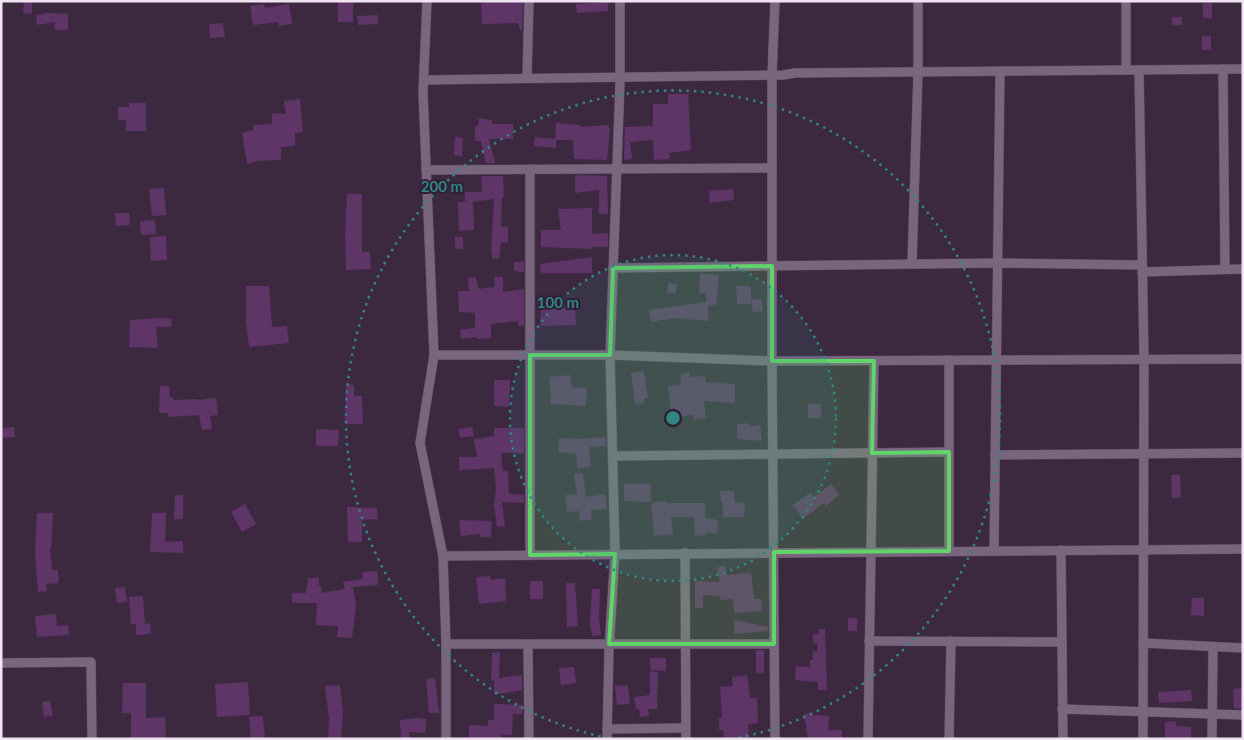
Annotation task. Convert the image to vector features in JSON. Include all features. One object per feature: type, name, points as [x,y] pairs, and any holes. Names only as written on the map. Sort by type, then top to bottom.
[{"type":"street","points":[[427,1],[424,80],[434,355],[420,443],[443,556],[446,644],[446,739]]},
{"type":"street","points":[[527,78],[529,1]]},
{"type":"street","points":[[607,739],[609,644],[615,554],[610,355],[620,77],[620,1]]},
{"type":"street","points":[[775,739],[772,75],[776,1]]},
{"type":"street","points":[[912,264],[918,72],[918,1]]},
{"type":"street","points":[[1126,1],[1126,70]]},
{"type":"street","points":[[1223,69],[1225,270]]},
{"type":"street","points":[[424,80],[772,75],[795,73],[1243,69]]},
{"type":"street","points":[[1140,70],[1144,359],[1143,739]]},
{"type":"street","points":[[994,550],[1000,71]]},
{"type":"street","points":[[426,170],[772,168]]},
{"type":"street","points":[[530,169],[530,555]]},
{"type":"street","points":[[613,268],[998,263],[1142,269],[1243,269]]},
{"type":"street","points":[[434,355],[610,355],[772,361],[1243,359]]},
{"type":"street","points":[[949,360],[949,551]]},
{"type":"street","points":[[868,739],[874,361]]},
{"type":"street","points":[[613,456],[949,452]]},
{"type":"street","points":[[995,455],[1243,453]]},
{"type":"street","points":[[443,556],[1243,549]]},
{"type":"street","points":[[1061,550],[1062,739]]},
{"type":"street","points":[[685,553],[686,739]]},
{"type":"street","points":[[869,641],[1062,642]]},
{"type":"street","points":[[949,739],[951,641]]},
{"type":"street","points":[[1143,643],[1243,648]]},
{"type":"street","points":[[446,644],[774,644]]},
{"type":"street","points":[[528,644],[529,739]]},
{"type":"street","points":[[1212,739],[1213,646]]},
{"type":"street","points":[[1,663],[91,662],[92,739]]},
{"type":"street","points":[[1062,709],[1243,715]]},
{"type":"street","points":[[607,729],[686,728]]},
{"type":"highlighted area","points":[[772,266],[772,361],[874,361],[872,453],[949,452],[949,551],[774,552],[774,644],[609,644],[615,554],[530,555],[530,355],[610,355],[613,268]]},
{"type":"building","points":[[24,1],[32,1],[32,14],[23,13]]},
{"type":"building","points":[[338,1],[353,1],[353,22],[338,22]]},
{"type":"building","points":[[523,1],[522,30],[520,30],[518,23],[482,24],[481,3]]},
{"type":"building","points":[[608,2],[608,11],[577,13],[576,4]]},
{"type":"building","points":[[1203,3],[1212,3],[1212,18],[1203,18]]},
{"type":"building","points":[[264,4],[265,8],[289,4],[292,24],[279,26],[278,22],[253,25],[250,6]]},
{"type":"building","points":[[48,13],[68,14],[68,30],[55,30],[55,22],[37,25],[36,15]]},
{"type":"building","points":[[378,15],[378,24],[358,25],[357,16]]},
{"type":"building","points":[[1172,17],[1182,17],[1182,25],[1172,25]]},
{"type":"building","points":[[223,23],[225,37],[210,38],[209,24]]},
{"type":"building","points":[[1202,36],[1211,36],[1211,50],[1202,50]]},
{"type":"building","points":[[668,94],[688,94],[691,150],[669,153],[670,159],[654,160],[653,140],[630,142],[632,159],[624,160],[625,127],[653,126],[653,104],[668,104]]},
{"type":"building","points":[[300,99],[303,132],[295,133],[295,146],[281,147],[281,160],[255,161],[247,164],[242,133],[254,130],[253,125],[272,124],[272,113],[286,114],[284,101]]},
{"type":"building","points":[[129,103],[146,103],[146,131],[126,131],[126,120],[118,120],[118,107],[129,107]]},
{"type":"building","points":[[479,118],[492,120],[492,124],[513,124],[513,139],[489,139],[495,163],[486,163],[481,141],[475,141],[475,126],[478,126]]},
{"type":"building","points":[[556,123],[580,125],[580,127],[608,125],[610,129],[607,160],[574,159],[573,140],[556,140],[556,148],[534,146],[535,137],[555,139]]},
{"type":"building","points":[[455,137],[463,138],[462,156],[454,155]]},
{"type":"building","points":[[575,175],[607,176],[608,214],[599,214],[599,190],[575,193]]},
{"type":"building","points":[[481,176],[503,176],[504,197],[502,197],[501,227],[508,227],[508,242],[501,242],[499,259],[492,259],[491,250],[494,199],[473,202],[474,230],[459,231],[458,202],[465,202],[465,192],[482,192]]},
{"type":"building","points":[[164,188],[166,215],[152,216],[149,189]]},
{"type":"building","points":[[733,189],[734,200],[710,203],[709,191]]},
{"type":"building","points":[[347,194],[362,194],[362,252],[370,252],[371,269],[346,270]]},
{"type":"building","points":[[592,208],[592,234],[608,233],[608,247],[591,247],[591,249],[541,247],[541,230],[561,230],[558,209]]},
{"type":"building","points":[[115,213],[129,213],[130,225],[116,226]]},
{"type":"building","points":[[155,220],[156,234],[141,235],[140,221]]},
{"type":"building","points":[[166,236],[167,260],[151,261],[150,237]]},
{"type":"building","points":[[455,237],[463,237],[463,249],[455,249]]},
{"type":"building","points":[[592,257],[592,273],[541,273],[540,264]]},
{"type":"building","points":[[514,262],[524,262],[524,272],[514,271]]},
{"type":"building","points":[[700,273],[719,275],[716,305],[708,305],[708,321],[675,318],[651,322],[649,310],[706,302],[706,293],[699,293]]},
{"type":"building","points":[[476,277],[478,289],[495,287],[494,277],[503,277],[503,292],[524,289],[524,326],[518,326],[518,321],[491,324],[491,338],[461,339],[460,330],[475,328],[475,313],[459,312],[458,291],[469,291],[468,278]]},
{"type":"building","points":[[668,283],[677,284],[676,293],[667,293]]},
{"type":"building","points":[[246,286],[269,286],[272,327],[287,326],[289,343],[249,347],[246,321]]},
{"type":"building","points":[[736,286],[751,286],[751,304],[737,304]]},
{"type":"building","points":[[761,299],[763,311],[753,312],[751,300]]},
{"type":"building","points":[[575,307],[576,325],[540,326],[541,309]]},
{"type":"building","points":[[171,319],[172,327],[156,327],[158,348],[129,347],[130,320]]},
{"type":"building","points":[[644,371],[648,398],[644,398],[644,403],[635,404],[631,373]]},
{"type":"building","points":[[689,372],[690,377],[705,376],[706,382],[735,384],[735,403],[704,401],[706,418],[694,420],[693,415],[681,416],[680,411],[671,411],[668,386],[681,385],[680,374]]},
{"type":"building","points":[[570,375],[572,387],[587,388],[586,406],[551,404],[549,377]]},
{"type":"building","points":[[494,380],[510,380],[509,407],[494,406]]},
{"type":"building","points":[[346,384],[354,385],[354,396],[362,396],[363,424],[345,424]]},
{"type":"building","points":[[160,386],[169,386],[170,397],[173,397],[173,400],[216,398],[218,415],[210,416],[212,429],[202,430],[199,415],[169,417],[168,413],[159,413]]},
{"type":"building","points":[[808,404],[821,404],[821,418],[808,418]]},
{"type":"building","points":[[749,423],[749,427],[760,425],[762,441],[737,439],[737,424]]},
{"type":"building","points":[[14,427],[15,437],[1,438],[1,428]]},
{"type":"building","points":[[472,427],[474,436],[460,438],[458,429]]},
{"type":"building","points":[[494,428],[524,428],[524,453],[501,453],[503,471],[508,471],[509,494],[524,495],[524,503],[502,502],[505,526],[497,527],[494,505],[496,487],[494,468],[459,470],[459,457],[477,457],[474,439],[494,436]]},
{"type":"building","points":[[316,429],[339,430],[338,446],[316,446]]},
{"type":"building","points":[[606,437],[606,446],[589,447],[591,467],[577,468],[576,454],[558,452],[559,438]]},
{"type":"building","points":[[583,473],[586,497],[605,494],[607,509],[591,510],[592,519],[580,521],[579,511],[567,512],[565,495],[577,494],[574,474]]},
{"type":"building","points":[[1171,475],[1180,475],[1181,497],[1172,498]]},
{"type":"building","points":[[624,484],[651,484],[651,502],[624,501]]},
{"type":"building","points":[[831,484],[839,495],[826,506],[824,503],[803,519],[793,505],[811,492],[814,497]]},
{"type":"building","points":[[720,491],[734,491],[735,502],[745,503],[744,517],[723,517],[723,502],[721,502]]},
{"type":"building","points":[[175,495],[183,495],[183,519],[174,519]]},
{"type":"building","points":[[666,501],[666,503],[705,503],[705,518],[718,520],[717,533],[706,532],[706,535],[695,536],[694,517],[671,517],[673,534],[654,536],[651,503]]},
{"type":"building","points":[[245,504],[256,524],[242,532],[231,512]]},
{"type":"building","points":[[347,507],[377,508],[378,519],[362,520],[362,542],[348,542]]},
{"type":"building","points":[[37,513],[53,513],[50,548],[52,570],[58,570],[59,583],[46,584],[47,591],[38,592],[35,553]]},
{"type":"building","points":[[152,513],[166,513],[165,542],[183,541],[183,553],[150,552]]},
{"type":"building","points":[[459,520],[492,521],[491,537],[480,537],[480,534],[461,536]]},
{"type":"building","points":[[725,566],[727,575],[751,573],[754,599],[761,599],[762,611],[734,613],[733,599],[721,600],[720,596],[703,595],[703,608],[695,608],[695,581],[720,582],[717,567]]},
{"type":"building","points":[[377,571],[378,585],[353,587],[356,606],[352,638],[337,637],[338,626],[316,625],[317,603],[292,603],[292,593],[306,593],[308,578],[319,578],[321,593],[345,589],[343,582],[363,579],[362,572]]},
{"type":"building","points":[[490,576],[491,580],[505,578],[506,601],[479,604],[476,577]]},
{"type":"building","points":[[530,581],[543,581],[543,599],[530,599]]},
{"type":"building","points":[[566,583],[575,583],[578,626],[567,627]]},
{"type":"building","points":[[125,587],[127,602],[117,603],[115,588]]},
{"type":"building","points":[[592,589],[600,589],[599,618],[601,635],[592,636],[590,622]]},
{"type":"building","points":[[143,596],[145,624],[150,623],[151,634],[136,635],[136,624],[131,624],[129,597]]},
{"type":"building","points":[[1192,598],[1204,598],[1204,616],[1191,615]]},
{"type":"building","points":[[56,614],[57,626],[68,625],[69,635],[37,637],[35,616]]},
{"type":"building","points":[[848,618],[857,618],[857,631],[848,631]]},
{"type":"building","points":[[734,620],[768,627],[768,631],[734,634]]},
{"type":"building","points":[[819,629],[825,629],[827,690],[818,690],[818,682],[795,680],[796,666],[810,667],[810,660],[813,660],[813,651],[817,652],[818,644],[813,643],[813,634],[819,634]]},
{"type":"building","points":[[756,650],[764,650],[764,673],[756,673]]},
{"type":"building","points":[[500,652],[499,678],[522,675],[522,690],[494,695],[494,680],[491,681],[492,653]]},
{"type":"building","points":[[650,658],[666,658],[666,671],[651,670]]},
{"type":"building","points":[[574,667],[576,683],[561,685],[559,668]]},
{"type":"building","points":[[650,671],[658,672],[657,709],[648,709],[649,716],[640,717],[639,709],[636,709],[634,697],[650,695]]},
{"type":"building","points":[[747,675],[750,698],[757,698],[758,723],[748,724],[749,739],[724,739],[723,730],[719,730],[719,718],[722,717],[720,687],[733,686],[732,677]]},
{"type":"building","points":[[435,678],[439,713],[429,713],[426,679]]},
{"type":"building","points":[[248,682],[250,715],[217,717],[215,684]]},
{"type":"building","points":[[123,683],[146,683],[146,718],[165,717],[166,739],[131,739],[131,713],[122,713]]},
{"type":"building","points":[[340,685],[343,712],[341,739],[328,739],[329,718],[325,686]]},
{"type":"building","points":[[628,685],[630,704],[617,705],[615,686]]},
{"type":"building","points":[[1241,688],[1242,709],[1234,708],[1233,689]]},
{"type":"building","points":[[1191,690],[1192,701],[1159,703],[1158,692]]},
{"type":"building","points":[[50,701],[53,716],[44,717],[42,702]]},
{"type":"building","points":[[494,704],[522,705],[522,714],[513,714],[512,735],[501,735],[501,739],[469,739],[469,725],[488,726],[488,720],[494,720]]},
{"type":"building","points":[[813,713],[813,715],[829,716],[828,730],[842,730],[842,739],[808,739],[804,714]]},
{"type":"building","points":[[263,716],[265,739],[251,739],[249,717]]},
{"type":"building","points":[[426,719],[425,733],[409,732],[410,739],[401,739],[400,720]]},
{"type":"building","points":[[1176,721],[1176,726],[1191,727],[1191,739],[1165,739],[1165,722]]}]
